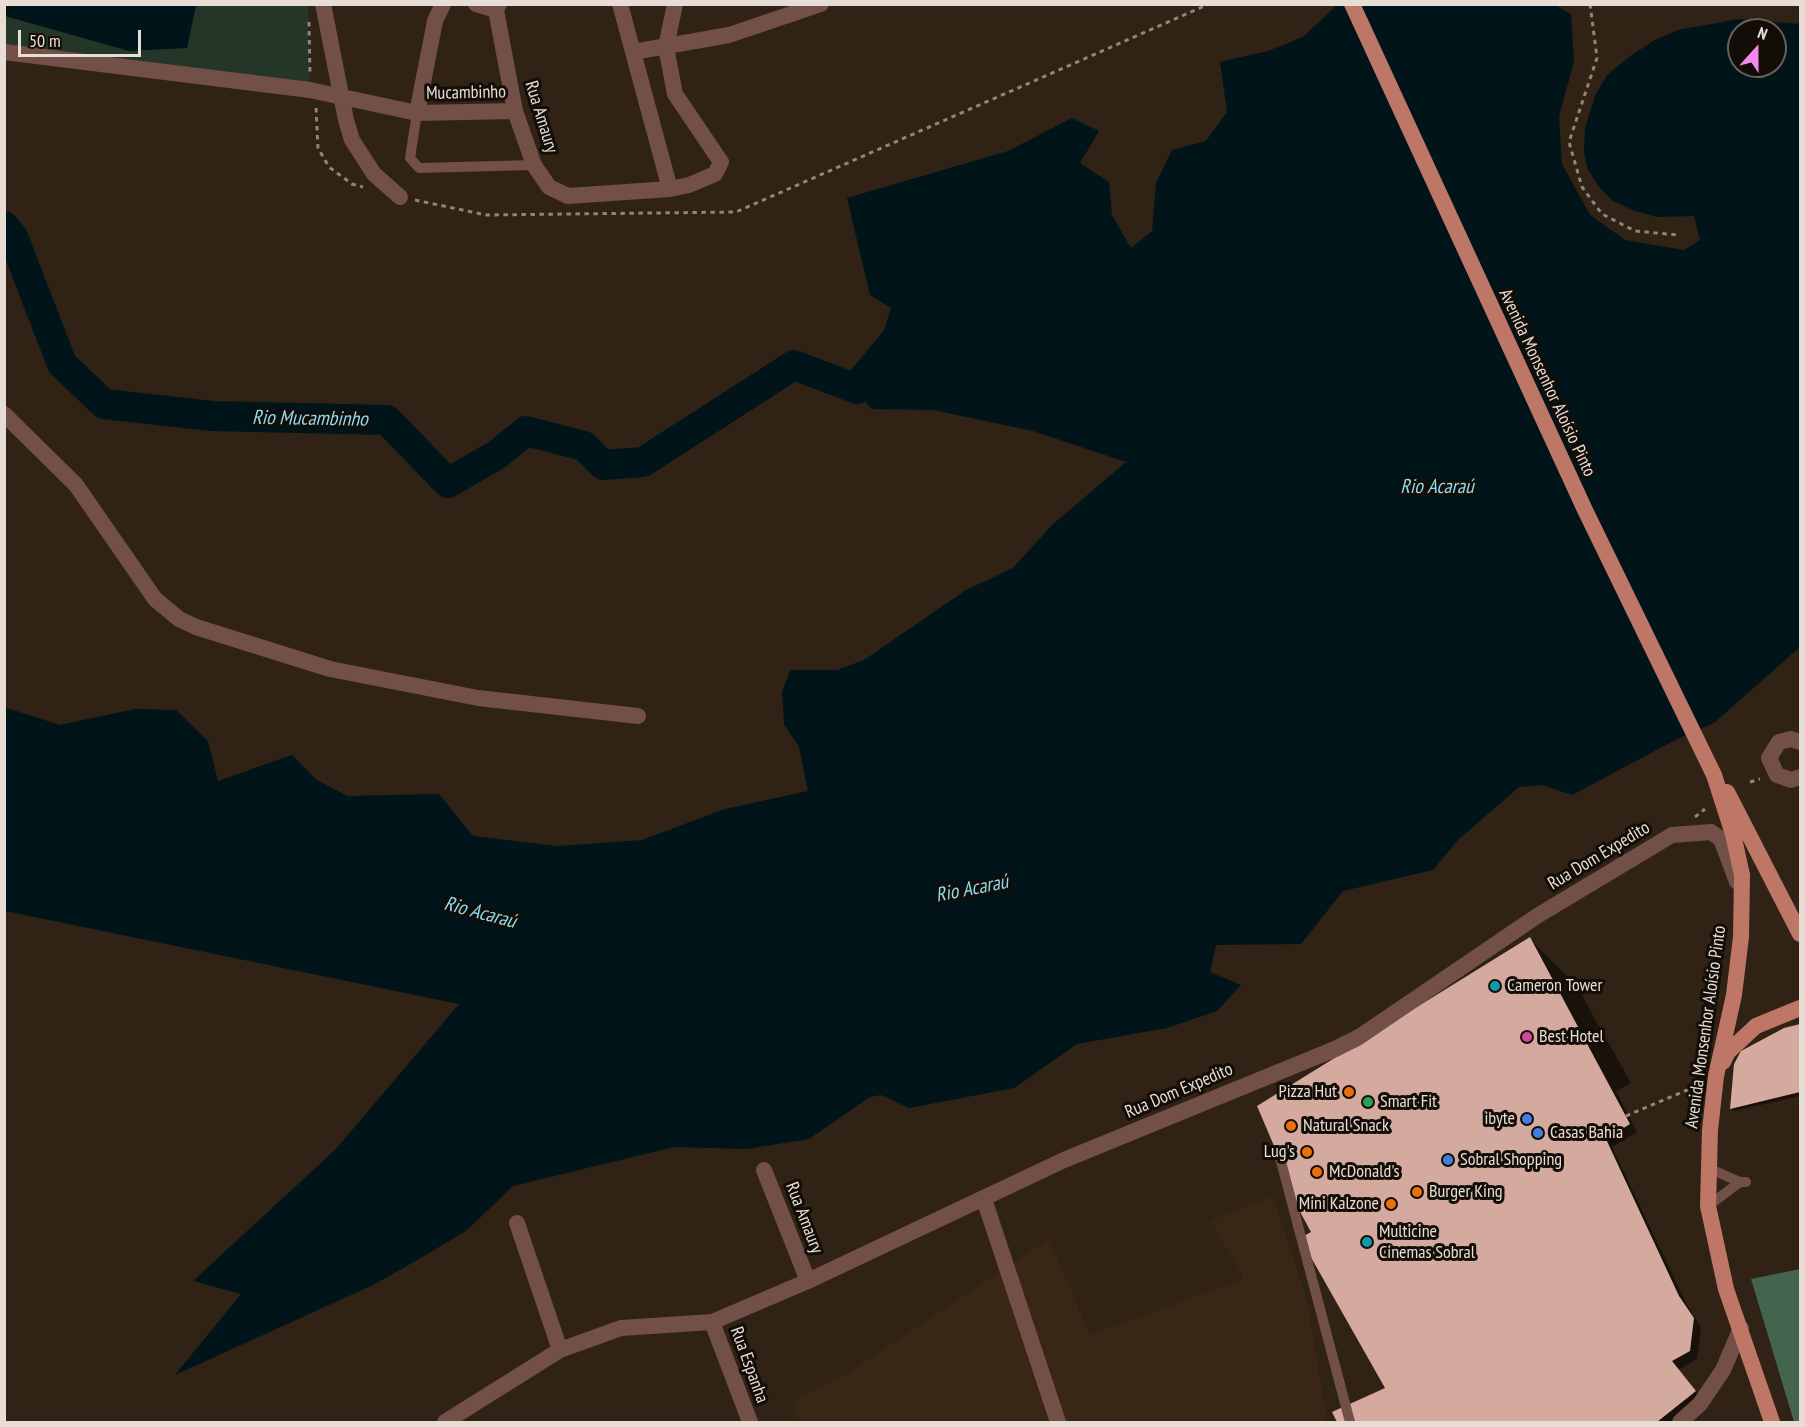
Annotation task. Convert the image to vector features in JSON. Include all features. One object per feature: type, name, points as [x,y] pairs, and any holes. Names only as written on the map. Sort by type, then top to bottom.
[{"type":"main road","name":"Avenida Monsenhor Aloísio Pinto","points":[[1352,4],[1585,510],[1714,775],[1739,812],[1800,934]]},
{"type":"main road","name":"Avenida Monsenhor Aloísio Pinto","points":[[1714,775],[1739,854],[1742,901],[1734,995],[1716,1076],[1708,1168],[1708,1206],[1723,1279],[1772,1422]]},
{"type":"main road","points":[[1716,1076],[1728,1052],[1756,1026],[1800,1008]]},
{"type":"street","points":[[323,4],[346,120],[359,155],[374,174],[400,197]]},
{"type":"street","points":[[417,113],[435,21],[443,4]]},
{"type":"street","points":[[476,4],[497,7]]},
{"type":"street","points":[[620,4],[670,189]]},
{"type":"street","points":[[666,47],[675,4]]},
{"type":"street","points":[[633,52],[729,35],[821,4]]},
{"type":"street","name":"Rua Amaury","points":[[497,7],[515,111],[534,165],[549,187],[568,196],[670,189],[715,174],[721,162],[675,94],[666,47]]},
{"type":"street","name":"Mucambinho","points":[[4,52],[342,96],[417,113],[515,111]]},
{"type":"street","points":[[4,414],[75,485],[155,599],[179,619],[196,627],[330,669],[478,698],[638,716]]},
{"type":"street","points":[[1800,742],[1791,739],[1779,742],[1774,746],[1769,758],[1777,775],[1791,780],[1800,777]]},
{"type":"street","name":"Rua Dom Expedito","points":[[445,1422],[560,1350],[621,1328],[712,1322],[808,1281],[1064,1160],[1359,1037],[1537,916],[1672,835],[1712,832],[1721,839],[1742,901]]},
{"type":"street","name":"Rua Amaury","points":[[765,1170],[808,1281]]},
{"type":"street","points":[[984,1199],[1058,1422]]},
{"type":"street","points":[[517,1223],[560,1350]]},
{"type":"street","name":"Rua Espanha","points":[[712,1322],[750,1422]]},
{"type":"street","points":[[1680,1422],[1700,1404],[1723,1370],[1741,1328]]},
{"type":"lane","points":[[417,113],[410,158],[419,168],[534,165]]},
{"type":"lane","points":[[1279,1154],[1350,1422]]},
{"type":"lane","points":[[1708,1168],[1743,1182],[1708,1206]]},
{"type":"path","points":[[400,197],[486,215],[736,212],[1209,4]]},
{"type":"path","points":[[1590,4],[1597,58],[1569,141],[1582,188],[1602,214],[1635,231],[1678,235]]},
{"type":"path","points":[[1626,1116],[1716,1076]]},
{"type":"shaded area","points":[[1273,1196],[1307,1301],[1327,1422],[800,1422],[791,1403],[843,1376],[1049,1239],[1090,1335],[1243,1279],[1211,1220]]},
{"type":"green space","points":[[4,5],[308,5],[310,90],[5,52]]},
{"type":"green space","points":[[1800,1269],[1800,1422],[1794,1422],[1751,1279]]},
{"type":"water","points":[[5,4],[196,5],[187,48],[129,51],[5,16]]},
{"type":"water","name":"Rio Acaraú","points":[[1337,5],[1555,5],[1571,14],[1574,62],[1559,116],[1562,164],[1590,215],[1625,240],[1684,250],[1700,240],[1694,216],[1657,217],[1632,210],[1613,201],[1600,188],[1588,170],[1584,151],[1585,128],[1595,96],[1607,75],[1653,41],[1678,30],[1727,21],[1727,78],[1787,78],[1787,23],[1800,24],[1800,647],[1714,723],[1677,739],[1572,795],[1542,785],[1519,787],[1458,840],[1433,870],[1343,891],[1301,944],[1216,945],[1210,972],[1241,985],[1217,1011],[1167,1028],[1077,1044],[1014,1088],[909,1108],[881,1095],[870,1097],[809,1139],[747,1149],[674,1147],[513,1186],[466,1231],[373,1285],[175,1375],[241,1294],[193,1281],[336,1149],[459,1004],[5,911],[4,707],[60,725],[135,709],[176,710],[208,741],[218,781],[292,755],[317,780],[347,796],[439,794],[473,836],[558,846],[642,840],[725,809],[808,791],[799,747],[784,724],[782,692],[790,670],[837,670],[864,660],[966,590],[1013,568],[1052,525],[1126,462],[1033,431],[933,410],[871,409],[847,375],[884,330],[891,308],[870,295],[847,198],[1008,151],[1072,118],[1099,131],[1080,163],[1109,182],[1112,215],[1131,248],[1152,231],[1156,183],[1172,150],[1206,141],[1227,112],[1220,62],[1268,51],[1303,37]]},
{"type":"building","name":"Sobral Shopping","points":[[1530,937],[1630,1124],[1606,1139],[1679,1296],[1694,1318],[1690,1351],[1672,1361],[1696,1391],[1657,1422],[1337,1422],[1332,1412],[1385,1388],[1300,1238],[1311,1232],[1286,1186],[1289,1181],[1257,1106]]},
{"type":"building","points":[[1800,1024],[1800,1092],[1730,1109],[1734,1064],[1741,1051],[1784,1028]]},
{"type":"waterway","name":"Rio Mucambinho","points":[[4,226],[13,237],[62,364],[104,404],[212,416],[387,420],[448,483],[498,454],[526,431],[584,446],[603,465],[643,462],[794,365],[857,389]]},
{"type":"place","name":"Cameron Tower","points":[[1495,986]]},
{"type":"place","name":"Best Hotel","points":[[1527,1037]]},
{"type":"place","name":"Pizza Hut","points":[[1349,1092]]},
{"type":"place","name":"Smart Fit","points":[[1368,1102]]},
{"type":"place","name":"ibyte","points":[[1527,1119]]},
{"type":"place","name":"Natural Snack","points":[[1291,1126]]},
{"type":"place","name":"Casas Bahia","points":[[1538,1133]]},
{"type":"place","name":"Lug's","points":[[1307,1152]]},
{"type":"place","name":"Sobral Shopping","points":[[1448,1160]]},
{"type":"place","name":"McDonald's","points":[[1317,1172]]},
{"type":"place","name":"Burger King","points":[[1417,1192]]},
{"type":"place","name":"Mini Kalzone","points":[[1391,1204]]},
{"type":"place","name":"Multicine Cinemas Sobral","points":[[1367,1242]]}]
